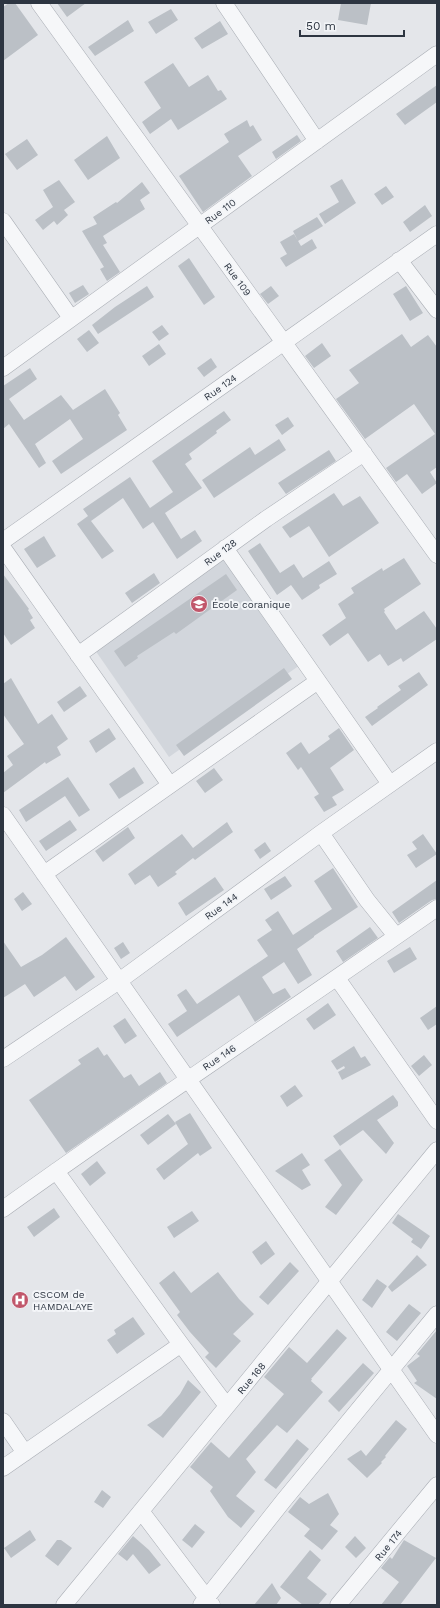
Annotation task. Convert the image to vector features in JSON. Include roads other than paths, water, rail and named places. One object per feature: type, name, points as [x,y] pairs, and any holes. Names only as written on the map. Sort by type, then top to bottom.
[{"type":"street","name":"Rue 109","points":[[39,3],[437,555]]},
{"type":"street","points":[[224,3],[317,141]]},
{"type":"street","name":"Rue 110","points":[[3,368],[437,54]]},
{"type":"street","points":[[3,221],[71,318]]},
{"type":"street","name":"Rue 124","points":[[3,541],[437,234]]},
{"type":"street","points":[[400,260],[437,310]]},
{"type":"street","name":"Rue 128","points":[[78,655],[266,519],[364,453]]},
{"type":"street","points":[[3,548],[170,785]]},
{"type":"street","points":[[225,548],[390,784]]},
{"type":"street","points":[[44,874],[318,681]]},
{"type":"street","name":"Rue 144","points":[[3,1059],[119,981],[321,833],[437,751]]},
{"type":"street","points":[[3,815],[437,1435]]},
{"type":"street","points":[[321,833],[367,900],[396,936]]},
{"type":"street","name":"Rue 146","points":[[3,1209],[187,1078],[337,978],[437,908]]},
{"type":"street","points":[[337,978],[437,1121]]},
{"type":"street","name":"Rue 168","points":[[64,1605],[437,1150]]},
{"type":"street","points":[[56,1171],[180,1345],[227,1406]]},
{"type":"street","points":[[141,1511],[206,1603],[284,1500],[437,1314]]},
{"type":"street","points":[[3,1468],[180,1345]]},
{"type":"street","points":[[3,1421],[25,1453]]},
{"type":"street","name":"Rue 174","points":[[338,1605],[437,1485]]},
{"type":"place","name":"École coranique","points":[[199,604]]},
{"type":"place","name":"CSCOM de HAMDALAYE","points":[[20,1300]]}]
